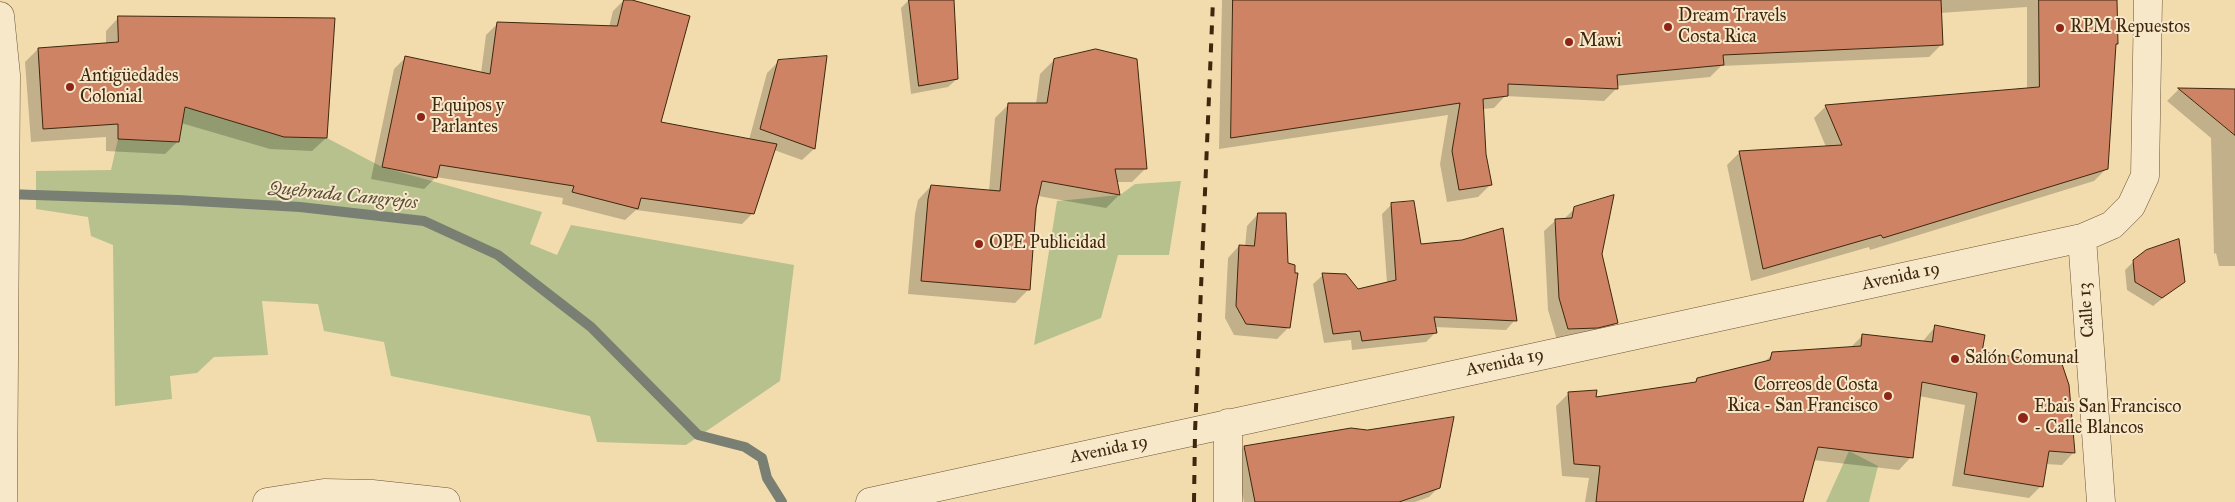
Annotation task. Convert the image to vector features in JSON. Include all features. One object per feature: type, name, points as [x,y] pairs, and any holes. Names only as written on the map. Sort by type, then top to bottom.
[{"type":"street","name":"Avenida 19","points":[[870,502],[2082,238],[2112,225],[2131,206],[2145,176],[2148,0]]},
{"type":"street","points":[[0,16],[6,75],[7,221],[3,502]]},
{"type":"street","name":"Calle 13","points":[[2082,238],[2101,502]]},
{"type":"street","points":[[1228,423],[1228,502]]},
{"type":"street","points":[[267,502],[324,493],[372,494],[446,502]]},
{"type":"green space","points":[[185,107],[284,137],[327,138],[382,167],[542,212],[530,244],[557,255],[571,225],[794,265],[780,381],[686,445],[597,442],[590,416],[391,376],[384,342],[324,331],[318,304],[262,301],[268,355],[214,357],[197,373],[170,376],[172,399],[115,406],[113,245],[91,236],[88,217],[36,209],[36,171],[111,170],[118,139],[179,142]]},
{"type":"green space","points":[[1181,181],[1169,255],[1118,255],[1101,318],[1034,345],[1057,201],[1120,195],[1135,184]]},
{"type":"green space","points":[[1849,451],[1878,466],[1869,502],[1826,502]]},
{"type":"building","points":[[624,0],[632,0],[690,16],[661,122],[777,144],[754,214],[641,198],[638,209],[572,192],[574,186],[440,165],[437,178],[382,167],[405,56],[490,74],[497,22],[617,26]]},
{"type":"building","points":[[909,0],[954,0],[958,79],[919,86]]},
{"type":"building","points":[[1233,0],[1941,0],[1943,45],[1723,55],[1724,65],[1617,75],[1618,89],[1508,84],[1508,96],[1483,99],[1486,154],[1492,185],[1459,190],[1452,151],[1460,103],[1231,138]]},
{"type":"building","points":[[2039,0],[2117,0],[2118,44],[2116,44],[2108,169],[1883,238],[1881,235],[1763,269],[1739,151],[1842,145],[1825,105],[2039,87]]},
{"type":"building","points":[[118,16],[335,18],[327,138],[284,137],[185,107],[179,142],[118,139],[118,124],[43,129],[38,48],[118,42]]},
{"type":"building","points":[[1096,49],[1137,59],[1147,169],[1115,169],[1120,195],[1042,181],[1036,208],[1030,290],[921,281],[928,199],[931,185],[1000,191],[1008,103],[1047,103],[1054,59]]},
{"type":"building","points":[[827,56],[815,149],[760,129],[778,60]]},
{"type":"building","points":[[2178,88],[2235,89],[2235,135]]},
{"type":"building","points":[[1614,195],[1602,254],[1618,323],[1598,328],[1568,329],[1559,298],[1555,219],[1572,218],[1574,207]]},
{"type":"building","points":[[1414,201],[1421,244],[1462,240],[1503,228],[1517,321],[1434,317],[1437,333],[1362,341],[1360,331],[1333,334],[1322,273],[1346,274],[1358,289],[1396,280],[1391,203]]},
{"type":"building","points":[[1258,213],[1286,213],[1288,263],[1295,265],[1295,273],[1298,273],[1290,328],[1246,324],[1236,306],[1239,245],[1254,246]]},
{"type":"building","points":[[2179,239],[2185,282],[2162,298],[2135,282],[2133,260],[2146,250]]},
{"type":"building","points":[[1935,325],[1985,335],[1982,352],[2062,364],[2069,385],[2075,453],[2049,451],[2043,487],[1964,474],[1977,393],[1922,382],[1913,458],[1818,447],[1803,502],[1596,502],[1600,466],[1574,464],[1568,392],[1597,390],[1596,397],[1696,382],[1697,378],[1770,360],[1772,352],[1861,346],[1862,334],[1932,342]]},
{"type":"building","points":[[1454,417],[1440,488],[1399,502],[1255,502],[1244,446],[1351,428],[1367,430]]},
{"type":"waterway","name":"Quebrada Cangrejos","points":[[7,194],[178,200],[300,207],[424,221],[498,255],[591,327],[698,435],[745,447],[762,458],[767,478],[782,502]]},
{"type":"railway","points":[[1194,502],[1195,432],[1213,0]]},
{"type":"place","name":"Dream Travels Costa Rica","points":[[1668,27]]},
{"type":"place","name":"RPM Repuestos","points":[[2060,28]]},
{"type":"place","name":"Mawi","points":[[1569,42]]},
{"type":"place","name":"Antigüedades Colonial","points":[[70,87]]},
{"type":"place","name":"Equipos y Parlantes","points":[[421,117]]},
{"type":"place","name":"OPE Publicidad","points":[[979,244]]},
{"type":"place","name":"Salón Comunal","points":[[1955,359]]},
{"type":"place","name":"Correos de Costa Rica - San Francisco","points":[[1888,396]]},
{"type":"place","name":"Ebais San Francisco - Calle Blancos","points":[[2023,418]]}]
